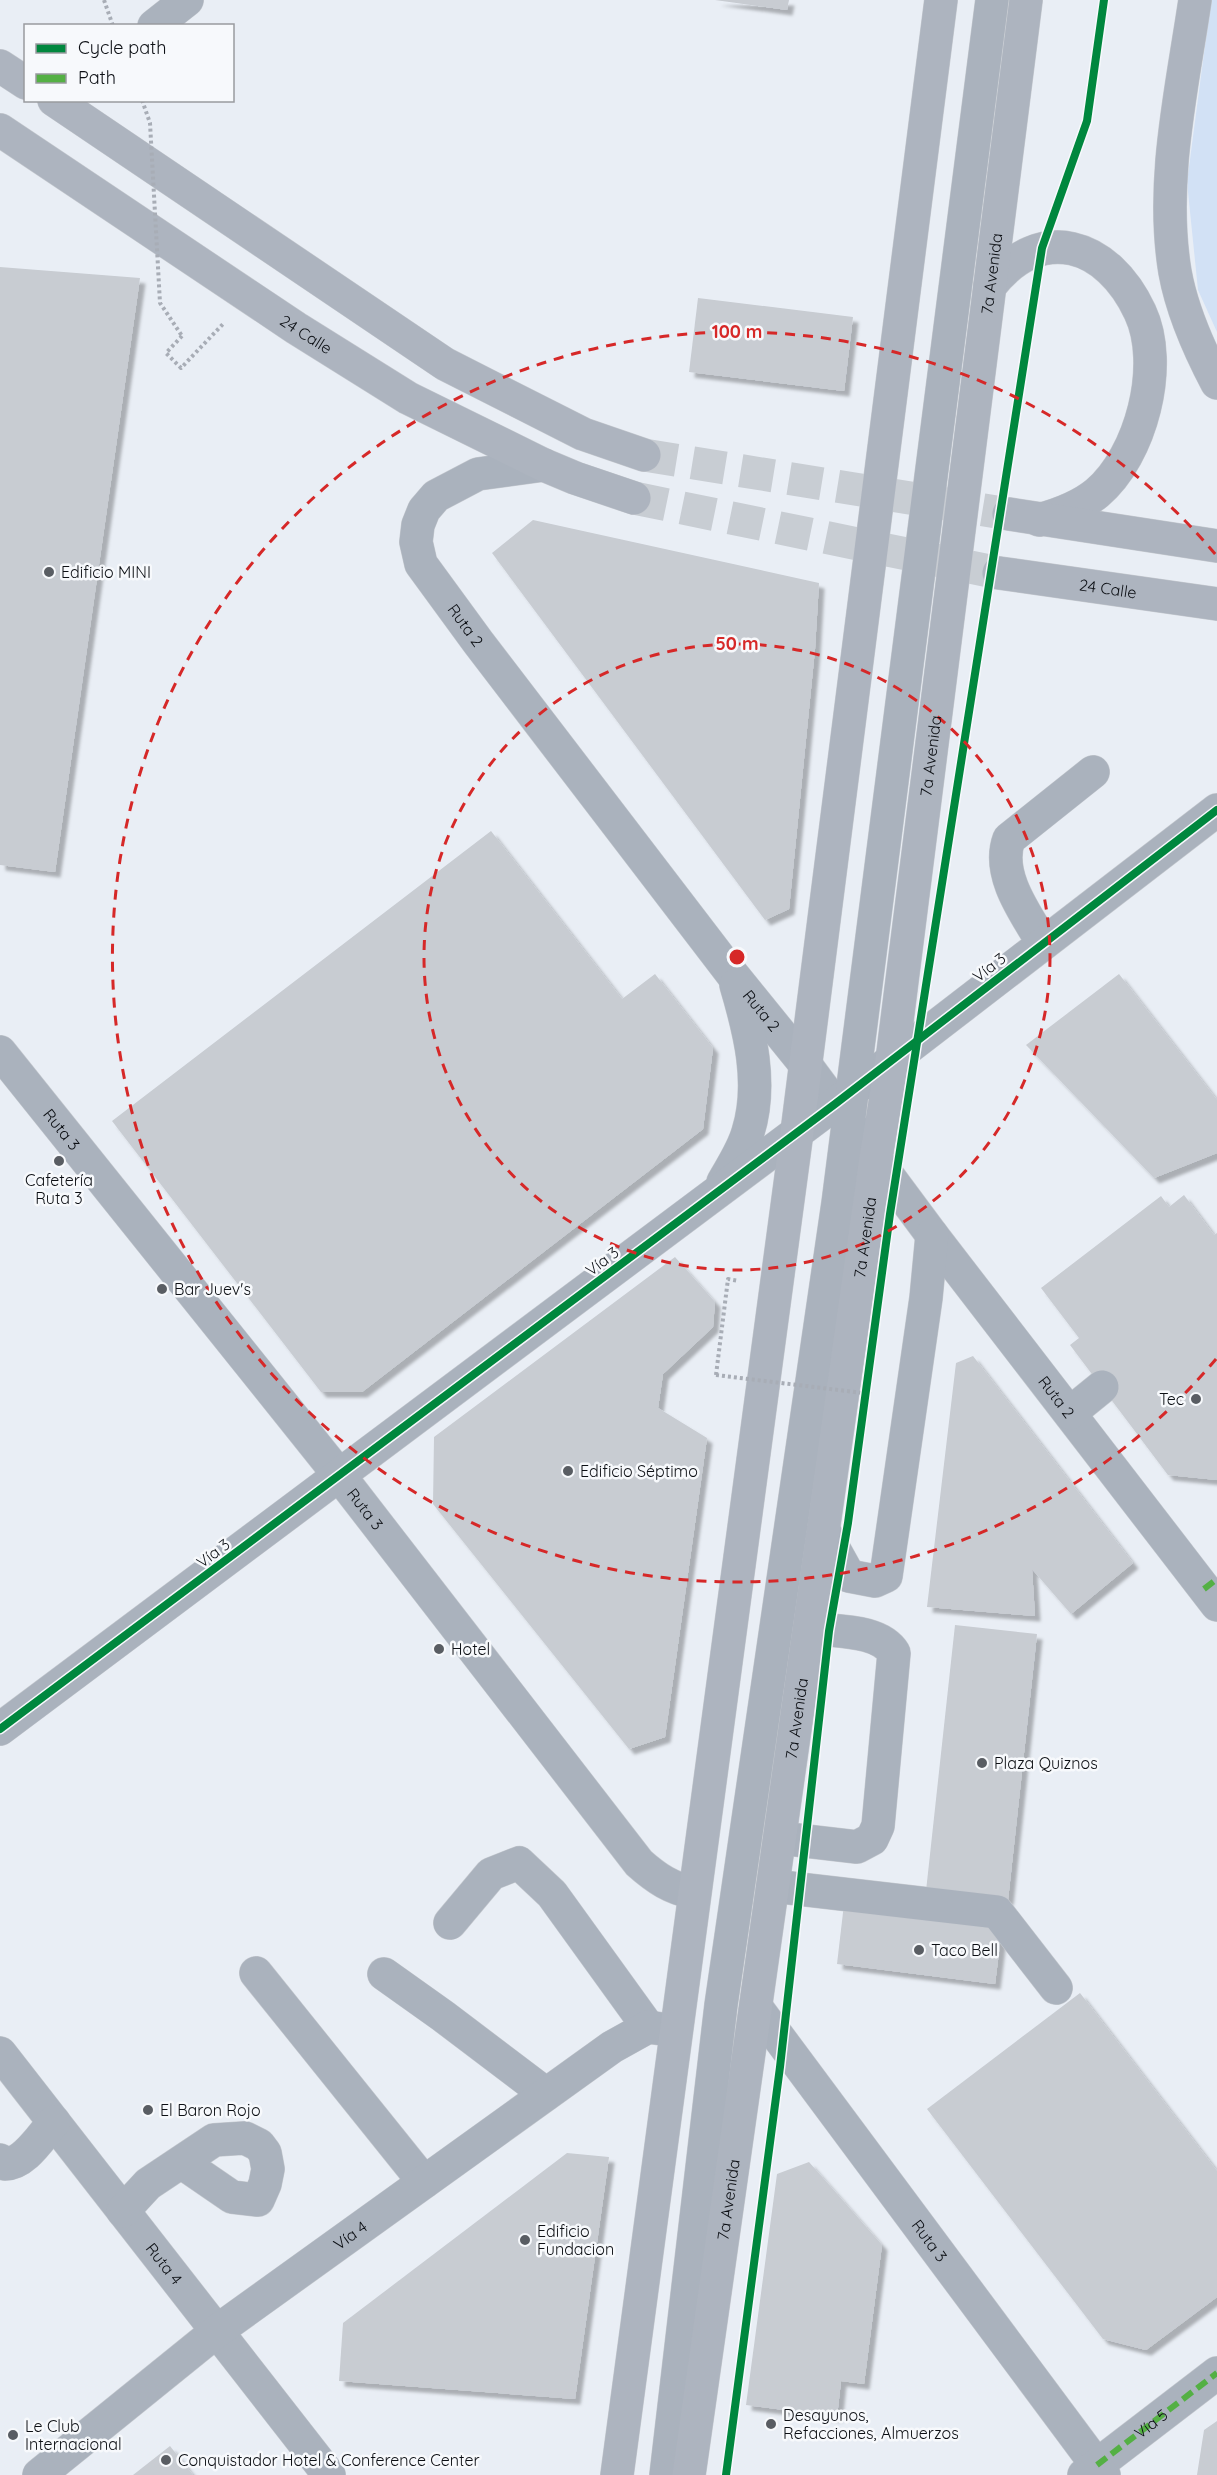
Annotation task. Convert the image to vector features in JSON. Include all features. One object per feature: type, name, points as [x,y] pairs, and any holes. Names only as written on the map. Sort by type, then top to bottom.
[{"type":"main road","points":[[617,2475],[662,2029],[694,1893],[797,1132],[941,0]]},
{"type":"main road","name":"7a Avenida","points":[[689,2475],[892,1059],[1026,0]]},
{"type":"main road","points":[[1195,0],[1171,167],[1171,238],[1175,274],[1183,303],[1192,330],[1217,383]]},
{"type":"main road","points":[[0,66],[24,81]]},
{"type":"main road","points":[[60,102],[445,364],[583,434],[644,455]]},
{"type":"main road","name":"24 Calle","points":[[0,130],[296,328],[408,398],[544,465],[634,498]]},
{"type":"main road","points":[[990,286],[1012,262],[1027,253],[1048,247],[1071,248],[1105,265],[1121,280],[1141,313],[1148,339],[1149,386],[1137,433],[1122,462],[1099,492],[1083,503],[1024,517],[1217,546]]},
{"type":"main road","name":"24 Calle","points":[[999,573],[1217,604]]},
{"type":"street","points":[[157,24],[187,0]]},
{"type":"street","points":[[666,2475],[721,2005],[845,1105],[992,0]]},
{"type":"street","name":"Ruta 2","points":[[544,465],[478,474],[436,496],[424,510],[418,525],[416,542],[421,564],[732,974],[805,1064],[845,1105],[876,1158],[932,1234],[1070,1413],[1213,1591]]},
{"type":"street","points":[[1043,943],[1018,902],[1005,864],[1004,851],[1009,839],[1093,772]]},
{"type":"street","name":"Vía 3","points":[[0,1729],[797,1132],[845,1105],[892,1059],[1217,810]]},
{"type":"street","points":[[717,1192],[748,1134],[755,1084],[751,1050],[732,974]]},
{"type":"street","name":"Ruta 3","points":[[0,1052],[339,1475],[639,1863],[656,1879],[676,1889],[694,1893]]},
{"type":"street","points":[[824,1531],[849,1576],[875,1581],[886,1576],[926,1298],[932,1234]]},
{"type":"street","points":[[1070,1413],[1102,1387]]},
{"type":"street","points":[[780,1838],[858,1847],[872,1839],[878,1826],[894,1653],[888,1643],[872,1637],[810,1628]]},
{"type":"street","points":[[450,1923],[491,1874],[519,1863],[552,1894],[662,2029]]},
{"type":"street","points":[[773,1886],[997,1912],[1056,1988]]},
{"type":"street","points":[[256,1973],[424,2182]]},
{"type":"street","points":[[384,1974],[546,2094]]},
{"type":"street","name":"Ruta 3","points":[[756,2007],[1095,2472]]},
{"type":"street","name":"Vía 4","points":[[39,2475],[217,2331],[546,2094],[612,2047],[662,2029]]},
{"type":"street","name":"Ruta 4","points":[[5,2069],[54,2122],[329,2475]]},
{"type":"street","points":[[0,2160],[5,2164],[13,2164],[19,2160],[54,2122]]},
{"type":"street","points":[[123,2211],[148,2184],[180,2162]]},
{"type":"street","name":"Vía 5","points":[[1095,2472],[1217,2373]]},
{"type":"path","points":[[103,0],[112,24]]},
{"type":"path","points":[[143,102],[150,123],[160,303],[182,336],[166,352],[181,368],[212,336]]},
{"type":"path","points":[[728,1280],[716,1375],[868,1396],[867,1386]]},
{"type":"shaded area","points":[[1211,0],[1217,0],[1217,332],[1198,290],[1187,182]]},
{"type":"building","points":[[715,0],[789,0],[787,10]]},
{"type":"building","name":"Edificio MINI","points":[[0,267],[140,278],[55,872],[0,865]]},
{"type":"building","points":[[698,298],[853,317],[844,391],[689,372]]},
{"type":"building","points":[[533,520],[819,583],[815,649],[789,909],[765,920],[492,553]]},
{"type":"building","points":[[491,831],[622,999],[655,974],[713,1048],[703,1129],[362,1392],[321,1392],[112,1121]]},
{"type":"building","points":[[1119,974],[1217,1100],[1217,1153],[1154,1178],[1026,1045]]},
{"type":"building","points":[[1184,1195],[1214,1235],[1217,1233],[1217,1480],[1168,1475],[1070,1345],[1079,1338],[1041,1288],[1161,1196],[1169,1207]]},
{"type":"building","name":"Edificio Séptimo","points":[[675,1257],[715,1302],[713,1327],[663,1374],[658,1408],[707,1438],[665,1737],[629,1749],[433,1504],[434,1437]]},
{"type":"building","points":[[973,1356],[1133,1563],[1071,1614],[1032,1569],[1035,1616],[927,1607],[956,1363]]},
{"type":"building","name":"Plaza Quiznos","points":[[955,1625],[1037,1634],[1008,1900],[926,1891]]},
{"type":"building","name":"Taco Bell","points":[[844,1904],[987,1922],[1001,1936],[995,1984],[837,1964]]},
{"type":"building","points":[[1080,1993],[1217,2171],[1217,2297],[1146,2350],[1103,2339],[927,2109]]},
{"type":"building","name":"Edificio Fundacion","points":[[567,2153],[609,2157],[575,2399],[339,2381],[343,2323]]},
{"type":"building","points":[[809,2162],[882,2245],[864,2384],[841,2381],[837,2417],[746,2405],[777,2174]]},
{"type":"building","points":[[1217,2421],[1217,2475],[1197,2475],[1204,2430]]},
{"type":"building","name":"Conquistador Hotel & Conference Center","points":[[170,2446],[193,2475],[133,2475]]},
{"type":"tunnel","points":[[644,455],[1009,514]]},
{"type":"tunnel","points":[[634,498],[999,573]]},
{"type":"marked path","points":[[1204,1589],[1217,1579]]},
{"type":"marked path","points":[[1097,2465],[1217,2373]]},
{"type":"cycle path","points":[[726,2475],[780,2067],[829,1631],[848,1523],[890,1214],[1042,248],[1087,121],[1104,0]]},
{"type":"cycle path","points":[[0,1729],[835,1104],[1217,810]]},
{"type":"place","name":"Edificio MINI","points":[[49,572]]},
{"type":"place","name":"Cafetería Ruta 3","points":[[59,1161]]},
{"type":"place","name":"Bar Juev's","points":[[162,1289]]},
{"type":"place","name":"Tec","points":[[1196,1399]]},
{"type":"place","name":"Edificio Séptimo","points":[[568,1471]]},
{"type":"place","name":"Hotel","points":[[439,1649]]},
{"type":"place","name":"Plaza Quiznos","points":[[982,1763]]},
{"type":"place","name":"Taco Bell","points":[[919,1950]]},
{"type":"place","name":"El Baron Rojo","points":[[148,2110]]},
{"type":"place","name":"Edificio Fundacion","points":[[525,2240]]},
{"type":"place","name":"Desayunos, Refacciones, Almuerzos","points":[[771,2424]]},
{"type":"place","name":"Le Club Internacional","points":[[13,2435]]},
{"type":"place","name":"Conquistador Hotel & Conference Center","points":[[166,2460]]}]
